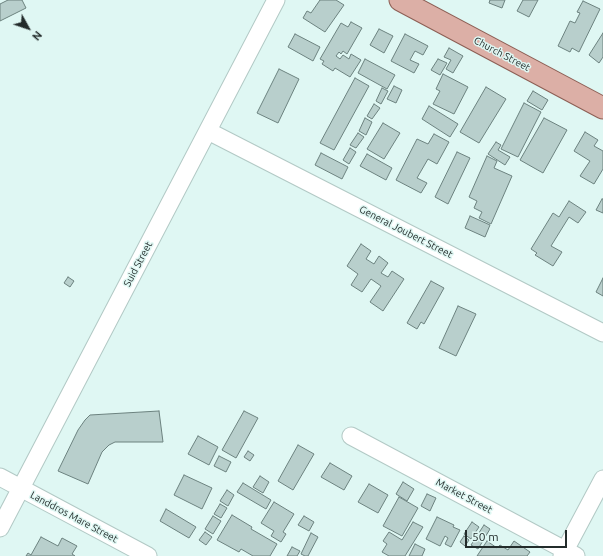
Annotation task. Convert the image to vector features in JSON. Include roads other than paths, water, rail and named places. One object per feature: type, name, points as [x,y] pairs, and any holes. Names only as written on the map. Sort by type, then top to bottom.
[{"type":"main road","name":"Church Street","points":[[400,0],[603,108]]},
{"type":"street","name":"Suid Street","points":[[0,528],[59,418],[276,0]]},
{"type":"street","name":"General Joubert Street","points":[[208,131],[603,333]]},
{"type":"street","name":"Market Street","points":[[351,436],[568,554]]},
{"type":"street","name":"Landdros Mare Street","points":[[0,477],[148,556]]},
{"type":"street","points":[[568,554],[603,479]]}]
